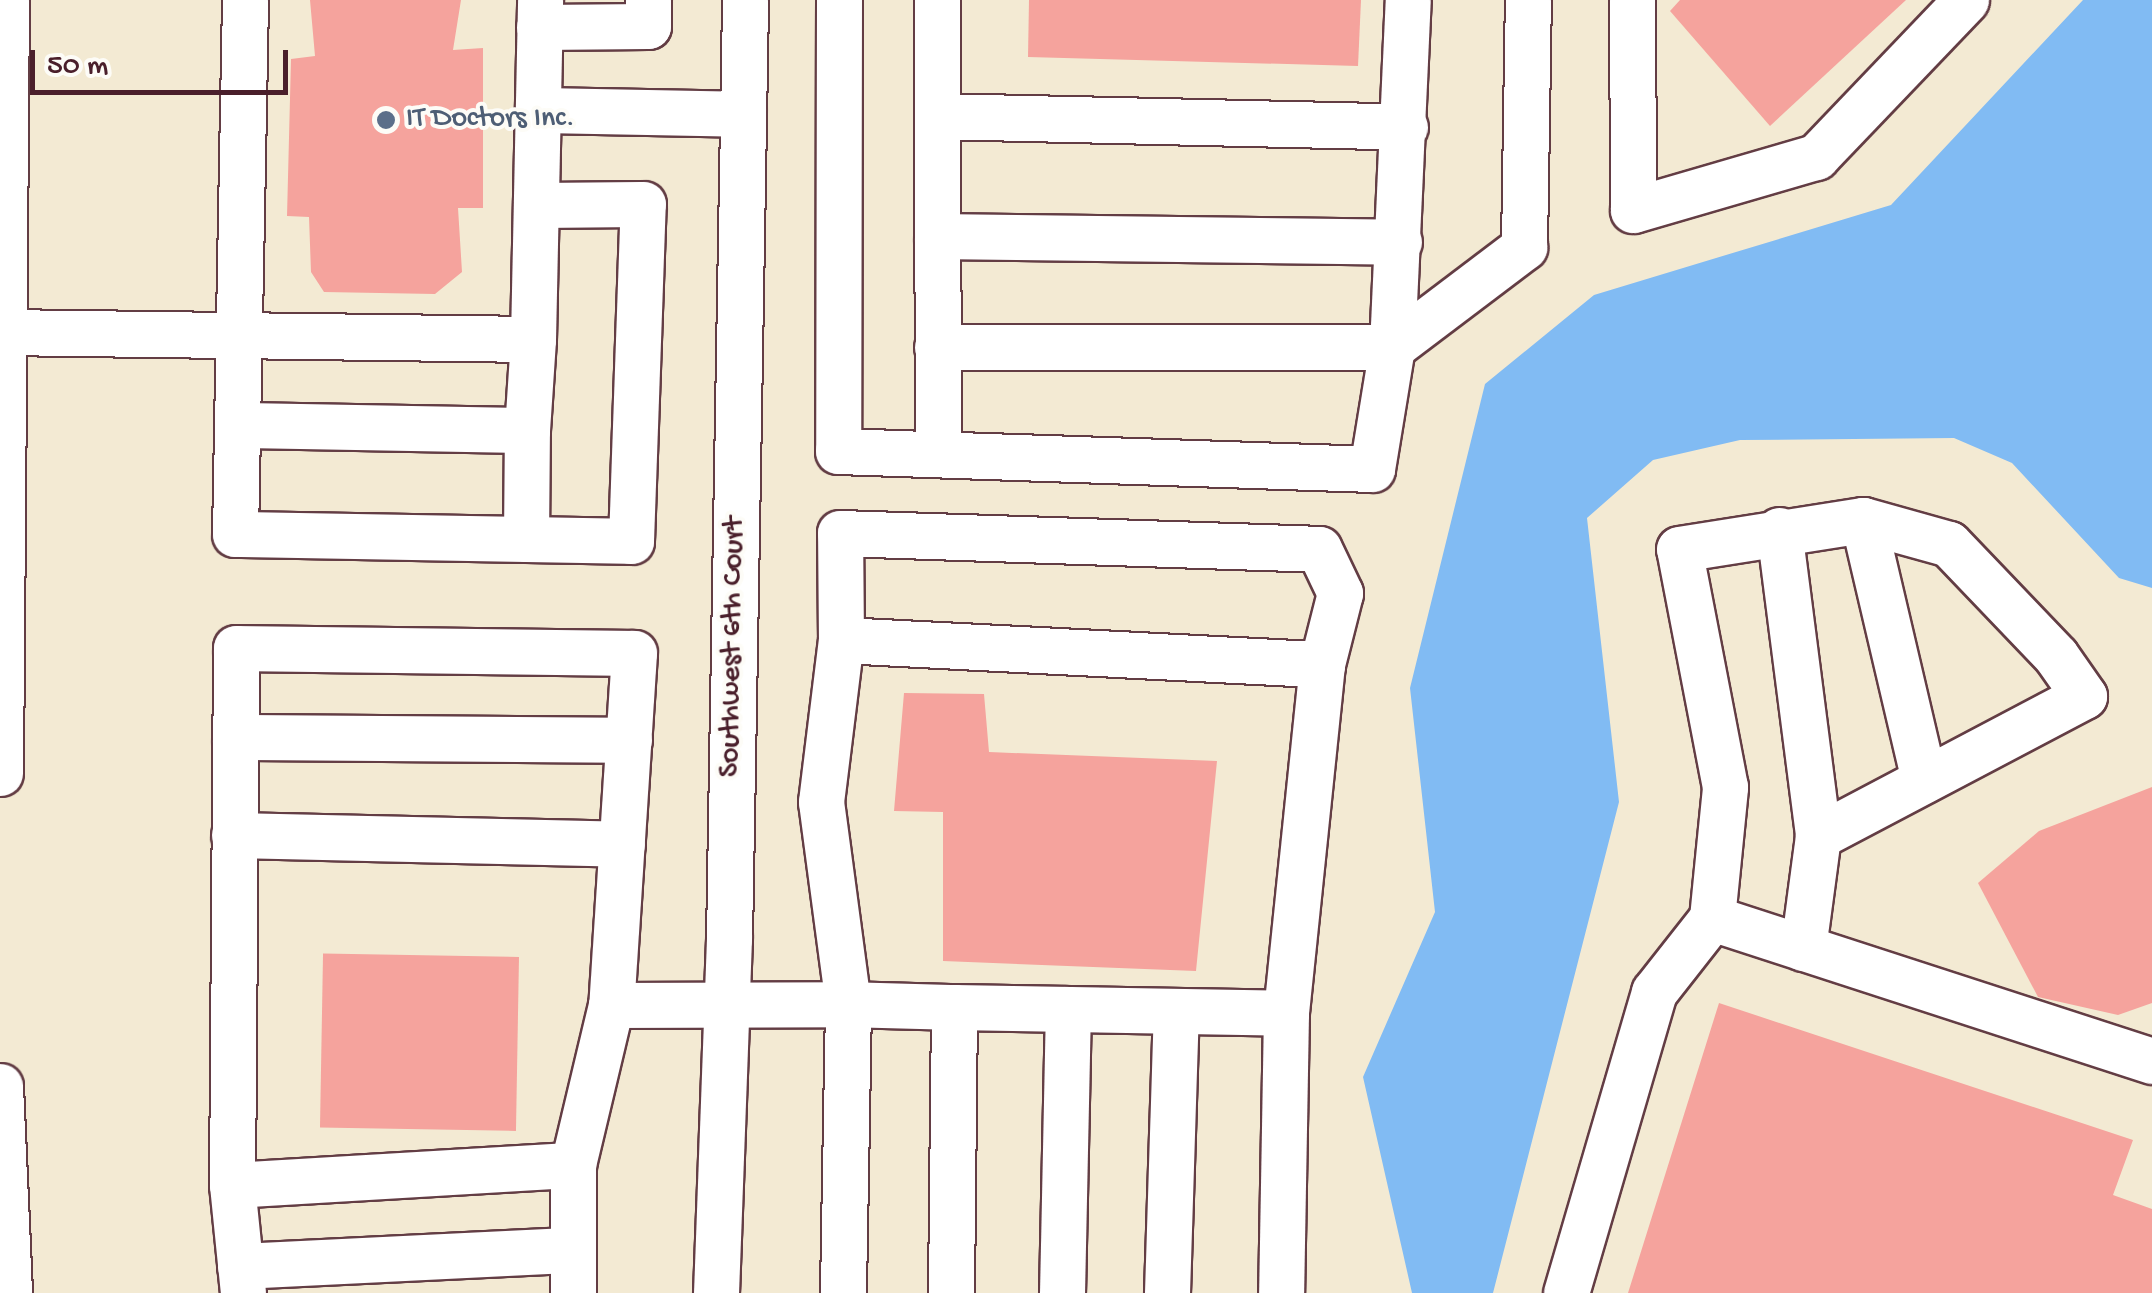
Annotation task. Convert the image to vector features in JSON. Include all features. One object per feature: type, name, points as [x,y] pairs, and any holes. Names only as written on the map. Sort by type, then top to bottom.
[{"type":"street","points":[[0,773],[6,0]]},
{"type":"street","points":[[245,0],[236,534],[631,541],[643,204],[536,204]]},
{"type":"street","points":[[526,539],[540,13],[648,26],[648,0]]},
{"type":"street","name":"Southwest 6th Court","points":[[716,1293],[726,1005],[745,0]]},
{"type":"street","points":[[839,0],[838,451],[1372,470],[1392,347],[1408,0]]},
{"type":"street","points":[[937,0],[938,454]]},
{"type":"street","points":[[937,347],[1392,347],[1524,246],[1528,0]]},
{"type":"street","points":[[1632,0],[1632,210],[1816,157],[1966,0]]},
{"type":"street","points":[[538,110],[743,114]]},
{"type":"street","points":[[937,116],[1405,127]]},
{"type":"street","points":[[937,236],[1399,242]]},
{"type":"street","points":[[2,332],[533,339]]},
{"type":"street","points":[[239,425],[527,430]]},
{"type":"street","points":[[1863,520],[1924,780]]},
{"type":"street","points":[[1566,1293],[1654,992],[1712,918],[1725,787],[1679,549],[1779,530],[1863,520],[1949,544],[2056,656],[2084,696],[1818,836]]},
{"type":"street","points":[[1779,530],[1818,836],[1803,948]]},
{"type":"street","points":[[843,1293],[848,1004],[821,802],[841,640],[840,533],[1319,549],[1340,593],[1322,664],[1286,1014],[1281,1293]]},
{"type":"street","points":[[841,640],[1322,664]]},
{"type":"street","points":[[236,648],[634,653],[628,740],[612,1005],[573,1165],[573,1271],[242,1279],[232,1185],[236,648]]},
{"type":"street","points":[[235,737],[628,740]]},
{"type":"street","points":[[234,834],[622,844]]},
{"type":"street","points":[[1712,918],[2152,1060]]},
{"type":"street","points":[[612,1005],[848,1004],[1286,1014]]},
{"type":"street","points":[[951,1293],[954,1007]]},
{"type":"street","points":[[1062,1293],[1068,1009]]},
{"type":"street","points":[[1167,1293],[1176,1012]]},
{"type":"street","points":[[0,1086],[9,1293]]},
{"type":"street","points":[[232,1185],[573,1165]]},
{"type":"water","points":[[2083,0],[2152,0],[2152,588],[2119,578],[2012,463],[1954,438],[1740,440],[1653,460],[1587,518],[1619,802],[1493,1293],[1412,1293],[1363,1077],[1435,912],[1410,688],[1485,384],[1594,295],[1891,205]]},
{"type":"building","points":[[310,0],[461,0],[453,50],[483,48],[483,208],[458,208],[462,272],[435,294],[324,292],[311,272],[309,217],[287,216],[291,59],[315,56]]},
{"type":"building","points":[[1029,0],[1361,0],[1358,66],[1028,57]]},
{"type":"building","points":[[1680,0],[1906,0],[1770,126],[1670,11]]},
{"type":"building","points":[[904,693],[984,694],[989,752],[1217,761],[1196,971],[943,961],[943,812],[894,811]]},
{"type":"building","points":[[2152,787],[2152,1003],[2118,1015],[2038,997],[1978,883],[2039,831]]},
{"type":"building","points":[[323,954],[519,957],[516,1131],[320,1128]]},
{"type":"building","points":[[1719,1003],[2133,1140],[2113,1195],[2152,1209],[2152,1293],[1628,1293]]},
{"type":"place","name":"IT Doctors Inc.","points":[[386,120]]}]
